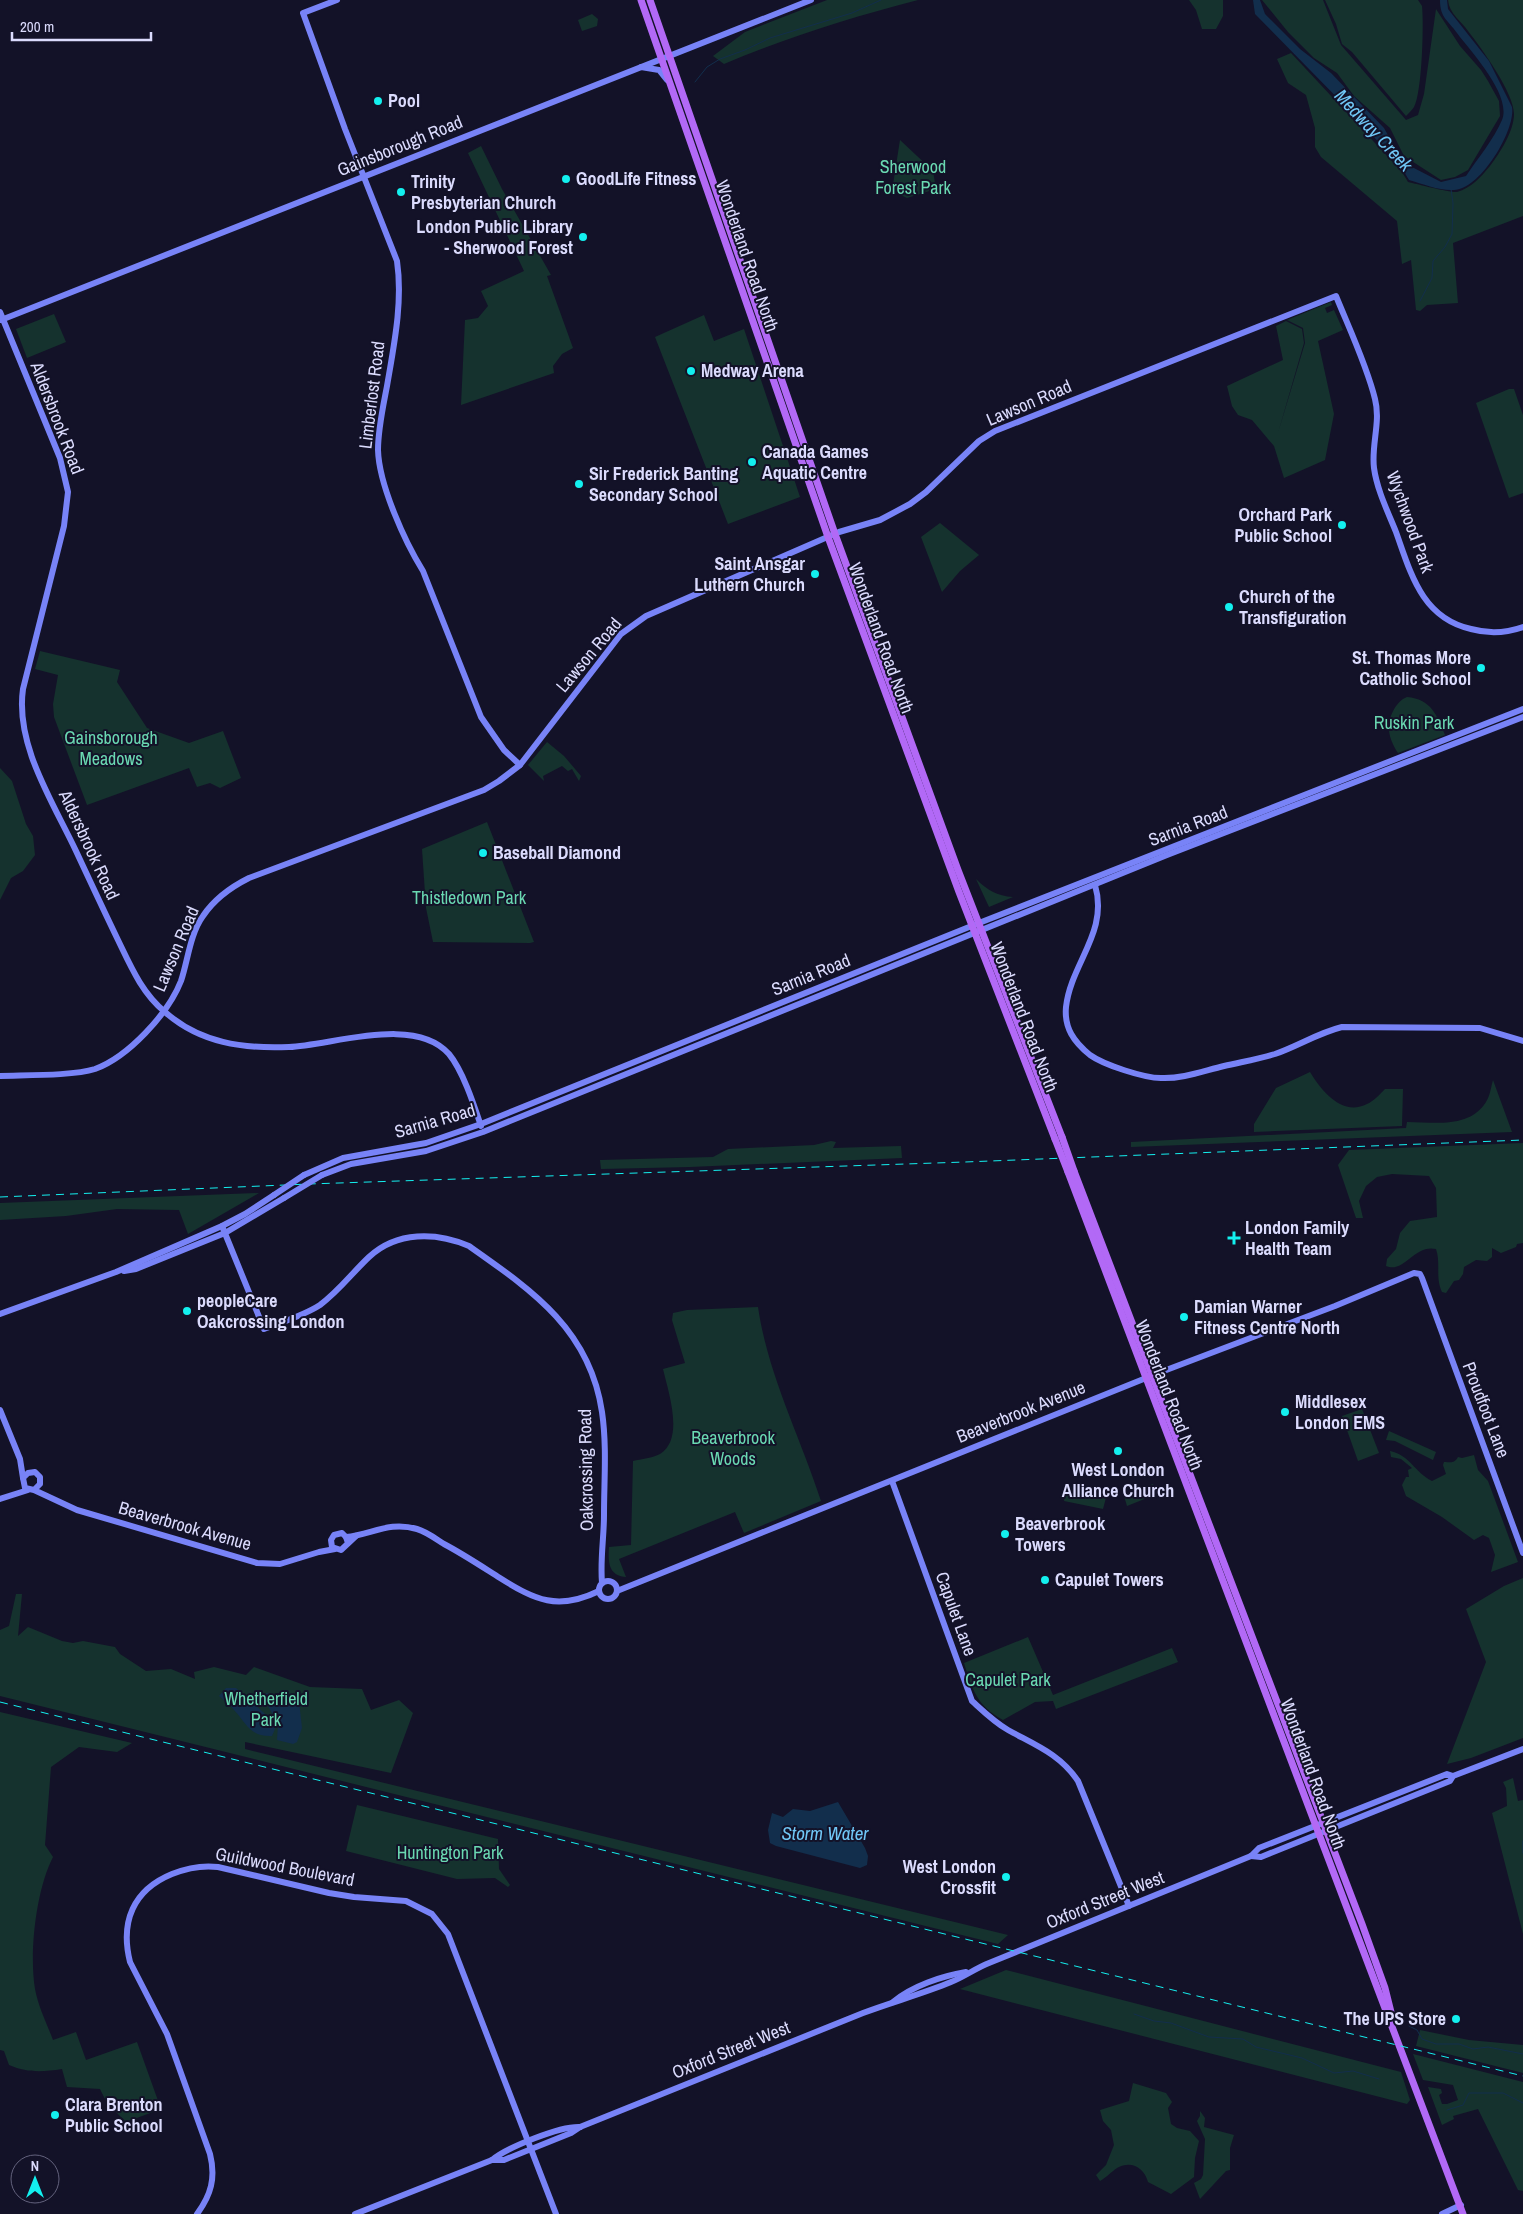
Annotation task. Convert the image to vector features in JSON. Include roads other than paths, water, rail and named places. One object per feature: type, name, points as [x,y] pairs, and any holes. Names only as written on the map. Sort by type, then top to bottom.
[{"type":"main road","name":"Wonderland Road North","points":[[641,0],[666,56],[671,84],[831,536],[977,927],[1324,1823],[1384,1988],[1397,2038]]},
{"type":"main road","name":"Wonderland Road North","points":[[650,0],[666,56],[831,536]]},
{"type":"main road","name":"Wonderland Road North","points":[[1150,1376],[1315,1826],[1463,2214]]},
{"type":"street","name":"Limberlost Road","points":[[337,0],[303,13],[397,261],[400,282],[400,302],[381,415],[378,451],[384,483],[412,553],[426,578],[481,717],[504,750],[520,764]]},
{"type":"street","name":"Gainsborough Road","points":[[1,320],[811,0]]},
{"type":"street","points":[[641,67],[661,71],[671,84]]},
{"type":"street","name":"Lawson Road","points":[[0,1076],[86,1071],[95,1069],[121,1055],[164,1012],[180,982],[202,917],[213,902],[230,887],[249,878],[484,790],[499,781],[520,764],[621,634],[646,616],[686,597],[831,536],[880,520],[910,504],[926,492],[979,441],[995,432],[1336,296]]},
{"type":"street","name":"Wychwood Park","points":[[1336,296],[1376,400],[1378,419],[1374,469],[1380,491],[1417,586],[1434,611],[1449,622],[1463,628],[1498,633],[1523,627]]},
{"type":"street","name":"Aldersbrook Road","points":[[0,312],[1,320],[60,458],[68,492],[64,526],[23,689],[20,707],[22,723],[27,742],[52,803],[140,985],[164,1012],[190,1030],[211,1040],[236,1046],[290,1047],[360,1037],[414,1035],[424,1038],[437,1044],[457,1066],[483,1132]]},
{"type":"street","name":"Sarnia Road","points":[[0,1314],[116,1272],[222,1226],[274,1196],[304,1175],[342,1158],[426,1143],[480,1124],[1523,709]]},
{"type":"street","name":"Sarnia Road","points":[[116,1272],[136,1269],[225,1233],[322,1175],[352,1164],[426,1151],[483,1132],[977,927],[1095,885],[1167,855],[1523,717]]},
{"type":"street","points":[[1095,885],[1100,899],[1099,916],[1066,1005],[1067,1027],[1080,1047],[1094,1058],[1127,1070],[1159,1078],[1176,1078],[1276,1054],[1325,1031],[1342,1027],[1480,1028],[1523,1041]]},
{"type":"street","points":[[222,1226],[225,1233]]},
{"type":"street","name":"Oakcrossing Road","points":[[225,1233],[264,1329],[306,1313],[319,1305],[337,1291],[371,1255],[383,1246],[398,1240],[429,1235],[469,1246],[553,1312],[564,1323],[589,1365],[595,1382],[603,1427],[604,1528],[601,1564],[602,1583]]},
{"type":"street","name":"Beaverbrook Avenue","points":[[617,1591],[669,1572],[1150,1376],[1335,1306],[1414,1273],[1420,1274],[1422,1278]]},
{"type":"street","name":"Proudfoot Lane","points":[[1422,1278],[1523,1553]]},
{"type":"street","points":[[0,1410],[20,1459],[22,1480],[31,1490]]},
{"type":"street","points":[[20,1459],[32,1472],[38,1474],[45,1495]]},
{"type":"street","points":[[12,1494],[22,1480],[32,1472]]},
{"type":"street","name":"Capulet Lane","points":[[892,1481],[972,1701],[1000,1724],[1042,1747],[1070,1768],[1078,1781],[1129,1906]]},
{"type":"street","points":[[0,1499],[31,1490],[40,1484]]},
{"type":"street","name":"Beaverbrook Avenue","points":[[31,1490],[59,1503],[95,1516],[257,1563],[280,1564],[335,1549]]},
{"type":"street","points":[[347,1540],[339,1533],[333,1536],[331,1540],[332,1547],[344,1549],[347,1540],[386,1526],[408,1527],[420,1530],[526,1594],[546,1601],[562,1602],[599,1593]]},
{"type":"street","name":"Beaverbrook Avenue","points":[[319,1552],[331,1540]]},
{"type":"street","points":[[599,1593],[610,1600],[617,1591],[601,1564]]},
{"type":"street","points":[[599,1593],[602,1583],[613,1583]]},
{"type":"street","name":"Beaverbrook Avenue","points":[[613,1583],[630,1585]]},
{"type":"street","name":"Oxford Street West","points":[[1251,1856],[1261,1857],[1450,1781],[1453,1776],[1523,1749]]},
{"type":"street","name":"Oxford Street West","points":[[492,2160],[504,2160],[571,2134],[580,2127],[892,2002],[905,2000],[954,1981],[970,1971],[1251,1856],[1259,1848],[1447,1774],[1453,1776]]},
{"type":"street","name":"Guildwood Boulevard","points":[[197,2214],[210,2193],[213,2174],[210,2154],[166,2034],[140,1983],[127,1951],[130,1917],[139,1895],[157,1880],[188,1868],[201,1866],[218,1867],[340,1894],[406,1901],[432,1914],[448,1934],[556,2214]]},
{"type":"street","name":"Oxford Street West","points":[[355,2214],[492,2160],[501,2153],[568,2126],[580,2127]]},
{"type":"street","points":[[1442,2214],[1460,2205]]},
{"type":"water","name":"Medway Creek","points":[[1253,0],[1260,0],[1265,14],[1300,49],[1331,73],[1384,128],[1394,146],[1412,167],[1441,182],[1466,176],[1495,134],[1502,120],[1504,110],[1496,86],[1480,62],[1443,15],[1440,0],[1447,0],[1448,9],[1489,61],[1512,107],[1512,117],[1508,130],[1494,157],[1475,180],[1464,187],[1454,190],[1432,187],[1409,180],[1403,170],[1359,120],[1255,14]]},
{"type":"water","points":[[226,1688],[236,1688],[272,1720],[275,1729],[272,1736],[265,1736],[250,1729],[231,1706],[219,1696]]},
{"type":"water","points":[[266,1693],[299,1701],[302,1728],[297,1742],[293,1744],[277,1740],[278,1724],[264,1699]]},
{"type":"water","name":"Storm Water","points":[[838,1802],[865,1848],[868,1856],[867,1865],[860,1868],[770,1843],[768,1830],[772,1813],[783,1817],[793,1809],[810,1811]]},
{"type":"waterway","points":[[695,82],[707,67],[720,59],[770,38],[852,13],[881,0]]},
{"type":"waterway","points":[[1420,301],[1432,278],[1433,261],[1445,247],[1452,234],[1453,203],[1451,189]]},
{"type":"waterway","points":[[1523,1841],[1523,1853]]},
{"type":"waterway","points":[[1134,2014],[1154,2021],[1171,2023],[1209,2037],[1243,2039],[1256,2047],[1302,2058],[1334,2073],[1353,2071],[1379,2079]]},
{"type":"waterway","points":[[1409,2026],[1417,2030],[1422,2039],[1436,2044],[1459,2044],[1473,2049],[1488,2047],[1523,2054]]},
{"type":"waterway","points":[[1447,2110],[1463,2105],[1469,2093],[1503,2093],[1523,2103]]},
{"type":"railway","points":[[0,1197],[1523,1140]]},
{"type":"railway","points":[[0,1702],[1523,2076]]},
{"type":"place","name":"Pool","points":[[378,101]]},
{"type":"place","name":"GoodLife Fitness","points":[[566,179]]},
{"type":"place","name":"Trinity Presbyterian Church","points":[[401,192]]},
{"type":"place","name":"London Public Library - Sherwood Forest","points":[[583,237]]},
{"type":"place","name":"Medway Arena","points":[[691,371]]},
{"type":"place","name":"Canada Games Aquatic Centre","points":[[752,462]]},
{"type":"place","name":"Sir Frederick Banting Secondary School","points":[[579,484]]},
{"type":"place","name":"Orchard Park Public School","points":[[1342,525]]},
{"type":"place","name":"Saint Ansgar Luthern Church","points":[[815,574]]},
{"type":"place","name":"Church of the Transfiguration","points":[[1229,607]]},
{"type":"place","name":"St. Thomas More Catholic School","points":[[1481,668]]},
{"type":"place","name":"Baseball Diamond","points":[[483,853]]},
{"type":"place","name":"London Family Health Team","points":[[1234,1238]]},
{"type":"place","name":"peopleCare Oakcrossing London","points":[[187,1311]]},
{"type":"place","name":"Damian Warner Fitness Centre North","points":[[1184,1317]]},
{"type":"place","name":"Middlesex London EMS","points":[[1285,1412]]},
{"type":"place","name":"West London Alliance Church","points":[[1118,1451]]},
{"type":"place","name":"Beaverbrook Towers","points":[[1005,1534]]},
{"type":"place","name":"Capulet Towers","points":[[1045,1580]]},
{"type":"place","name":"West London Crossfit","points":[[1006,1877]]},
{"type":"place","name":"The UPS Store","points":[[1456,2019]]},
{"type":"place","name":"Clara Brenton Public School","points":[[55,2115]]},
{"type":"park label","name":"Sherwood Forest Park","points":[[913,177]]},
{"type":"park label","name":"Ruskin Park","points":[[1414,723]]},
{"type":"park label","name":"Gainsborough Meadows","points":[[111,748]]},
{"type":"park label","name":"Thistledown Park","points":[[469,898]]},
{"type":"park label","name":"Beaverbrook Woods","points":[[733,1448]]},
{"type":"park label","name":"Capulet Park","points":[[1008,1680]]},
{"type":"park label","name":"Whetherfield Park","points":[[266,1709]]},
{"type":"park label","name":"Huntington Park","points":[[450,1853]]}]
